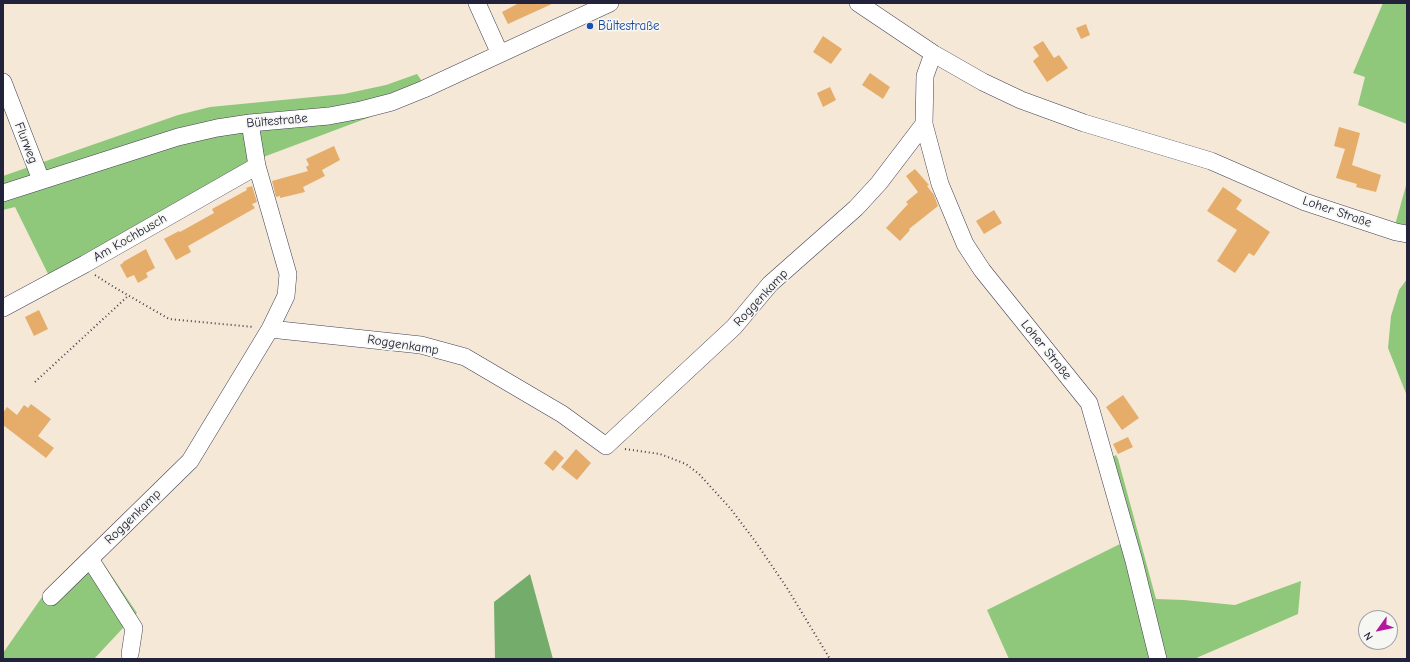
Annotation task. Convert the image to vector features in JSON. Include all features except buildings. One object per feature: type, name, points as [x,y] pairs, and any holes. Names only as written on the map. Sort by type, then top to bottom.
[{"type":"street","points":[[477,3],[500,54]]},
{"type":"street","name":"Bültestraße","points":[[3,193],[178,137],[217,128],[250,123],[329,116],[392,102],[424,89],[610,3]]},
{"type":"street","name":"Loher Straße","points":[[858,3],[934,54],[983,82],[1049,112],[1211,161],[1305,202],[1396,232],[1407,234]]},
{"type":"street","name":"Loher Straße","points":[[934,54],[925,76],[924,124],[940,184],[966,244],[982,270],[1089,403],[1134,561],[1158,659]]},
{"type":"street","name":"Flurweg","points":[[3,82],[41,180]]},
{"type":"street","name":"Roggenkamp","points":[[51,597],[190,461],[270,328],[286,296],[288,274],[257,166],[250,123]]},
{"type":"street","name":"Roggenkamp","points":[[270,328],[421,345],[465,357],[562,414],[606,446],[734,327],[770,284],[856,208],[879,183],[924,124]]},
{"type":"street","name":"Am Kochbusch","points":[[3,308],[85,264],[257,166]]},
{"type":"street","points":[[90,559],[134,628],[130,654]]},
{"type":"path","points":[[85,264],[92,273],[128,296],[169,318],[270,328]]},
{"type":"path","points":[[35,382],[128,296]]},
{"type":"path","points":[[606,446],[660,454],[686,464],[699,474],[730,508],[755,541],[787,588],[830,659]]},
{"type":"green space","points":[[1383,3],[1407,3],[1407,124],[1358,105],[1365,77],[1353,73]]},
{"type":"green space","points":[[417,74],[430,93],[397,107],[258,159],[50,278],[15,207],[3,210],[3,176],[178,115],[210,107],[344,94],[386,85]]},
{"type":"green space","points":[[1407,182],[1407,227],[1395,225]]},
{"type":"green space","points":[[1407,279],[1407,396],[1388,348],[1391,316],[1399,290]]},
{"type":"green space","points":[[1116,455],[1156,599],[1235,605],[1301,581],[1298,614],[1194,659],[1009,659],[987,610],[1124,542],[1101,464]]},
{"type":"green space","points":[[91,545],[137,613],[94,659],[3,659],[3,653],[49,587]]},
{"type":"green space","points":[[530,574],[553,659],[495,659],[494,602]]},
{"type":"place","name":"Bültestraße","points":[[590,26]]}]
